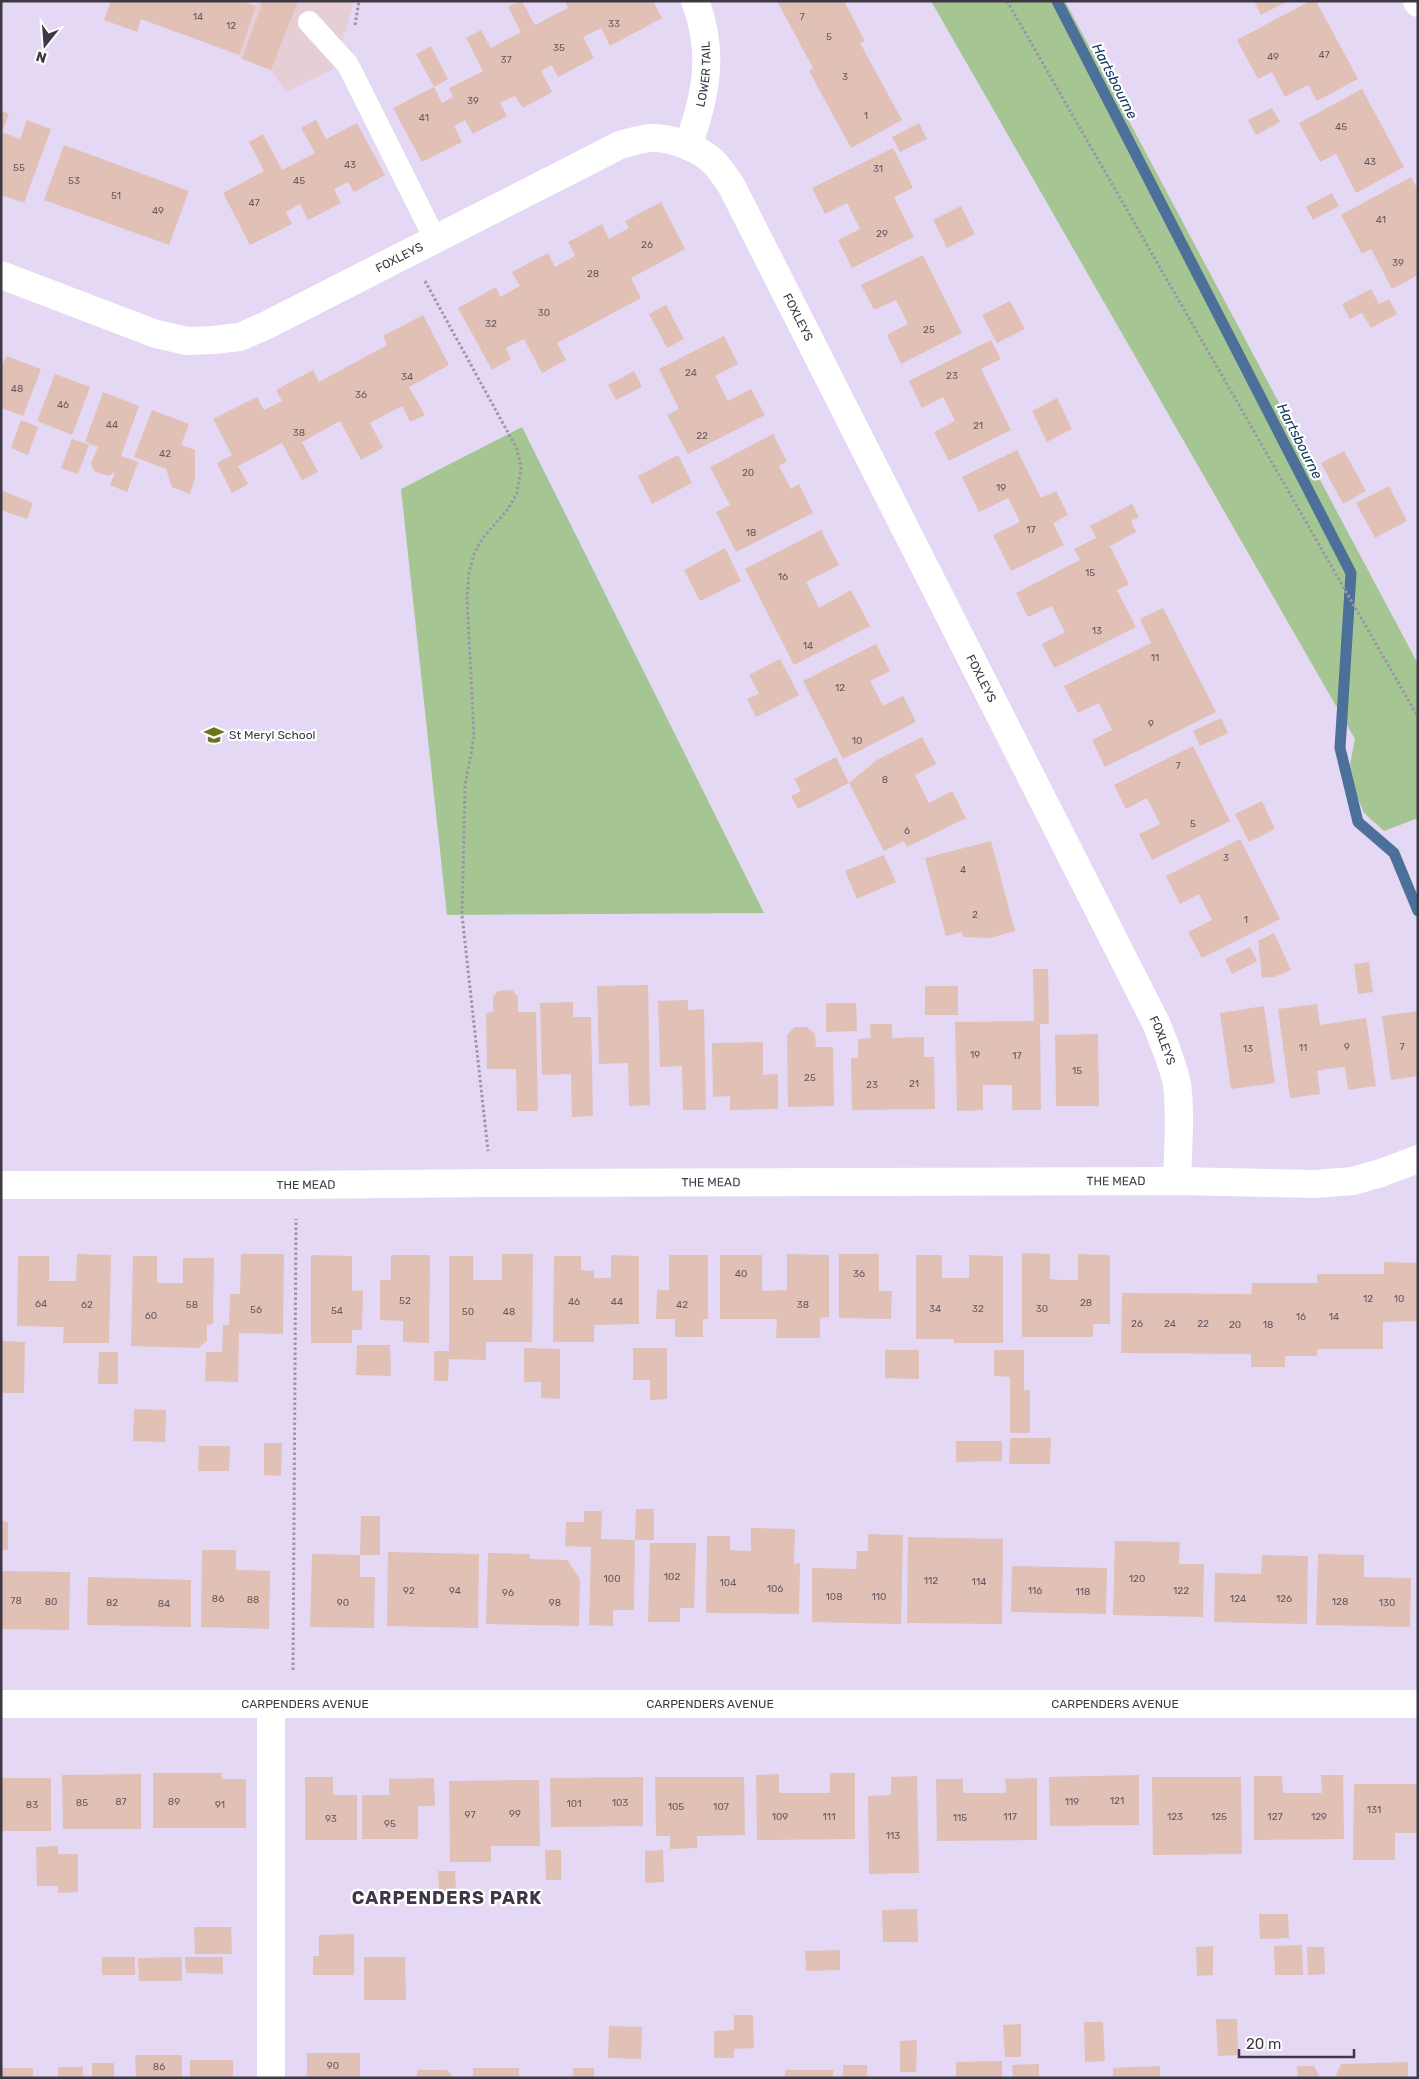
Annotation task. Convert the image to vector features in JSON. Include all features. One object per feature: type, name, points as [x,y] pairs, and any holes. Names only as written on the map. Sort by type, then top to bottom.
[{"type":"street","name":"LOWER TAIL","points":[[688,146],[698,117],[707,74],[706,41],[695,1]]},
{"type":"street","name":"FOXLEYS","points":[[1,275],[156,334],[187,341],[240,337],[620,145],[641,139],[656,138],[688,146],[708,157],[720,169],[731,185],[1157,1025],[1171,1062],[1176,1083],[1179,1114],[1177,1181]]},
{"type":"street","name":"THE MEAD","points":[[1,1185],[296,1186],[492,1183],[1177,1181],[1314,1184],[1352,1181],[1382,1173],[1418,1159]]},
{"type":"street","points":[[270,2078],[282,1703]]},
{"type":"street","name":"CARPENDERS AVENUE","points":[[1,1704],[1418,1704]]},
{"type":"lane","points":[[309,22],[348,65],[435,239]]},
{"type":"path","points":[[1007,1],[1418,717]]},
{"type":"path","points":[[409,252],[517,449],[521,468],[517,493],[508,509],[482,538],[474,554],[469,573],[467,597],[474,737],[465,786],[462,915],[492,1183]]},
{"type":"path","points":[[282,1703],[296,1186]]},
{"type":"shaded area","points":[[258,1],[354,1],[335,68],[286,92],[271,70],[238,57]]},
{"type":"green space","points":[[931,1],[1065,1],[1418,664],[1418,818],[1384,831],[1364,813],[1356,794],[1350,765],[1355,739]]},
{"type":"green space","points":[[522,427],[764,913],[447,915],[401,489]]},
{"type":"building","points":[[111,1],[243,1],[256,6],[239,55],[141,19],[137,32],[104,20]]},
{"type":"building","points":[[263,1],[298,1],[271,70],[242,59]]},
{"type":"building","points":[[522,1],[535,25],[568,8],[565,1],[653,1],[662,18],[610,46],[601,28],[583,37],[594,58],[558,77],[552,65],[541,71],[552,92],[523,108],[515,96],[500,103],[507,116],[473,134],[465,120],[454,126],[462,142],[422,162],[393,108],[434,87],[442,103],[453,97],[449,88],[483,71],[466,38],[481,30],[491,48],[521,32],[508,7]]},
{"type":"building","points":[[777,1],[844,1],[865,41],[860,43],[902,120],[851,148],[809,71],[813,68]]},
{"type":"building","points":[[1254,1],[1288,1],[1261,15]]},
{"type":"building","points":[[1310,1],[1316,1],[1358,79],[1317,101],[1308,85],[1285,97],[1272,72],[1258,79],[1237,40]]},
{"type":"building","points":[[431,46],[448,79],[434,87],[416,54]]},
{"type":"building","points":[[1362,89],[1404,167],[1356,193],[1336,154],[1320,162],[1299,123]]},
{"type":"building","points":[[1272,108],[1280,122],[1256,135],[1248,120]]},
{"type":"building","points":[[1,111],[9,114],[2,132],[20,139],[27,120],[51,129],[24,203],[1,195]]},
{"type":"building","points":[[316,120],[326,139],[357,123],[385,175],[354,192],[348,182],[334,189],[341,203],[308,220],[300,204],[286,212],[292,224],[250,245],[223,193],[264,171],[249,142],[263,134],[282,170],[315,153],[301,128]]},
{"type":"building","points":[[919,123],[927,139],[900,152],[892,137]]},
{"type":"building","points":[[64,145],[189,191],[169,245],[44,200]]},
{"type":"building","points":[[893,148],[913,188],[894,197],[914,237],[852,268],[838,240],[860,229],[847,203],[825,214],[812,188]]},
{"type":"building","points":[[1411,177],[1418,190],[1418,275],[1392,289],[1371,249],[1362,254],[1341,215]]},
{"type":"building","points":[[1332,193],[1339,206],[1313,220],[1306,207]]},
{"type":"building","points":[[661,202],[685,249],[631,278],[641,298],[557,343],[566,360],[542,373],[524,339],[506,348],[511,359],[492,370],[458,308],[496,287],[500,297],[520,286],[512,272],[548,253],[555,267],[575,256],[568,242],[602,224],[609,239],[629,228],[625,221]]},
{"type":"building","points":[[961,206],[975,234],[947,248],[933,220]]},
{"type":"building","points":[[923,255],[962,333],[901,364],[887,335],[908,324],[896,300],[874,310],[861,285]]},
{"type":"building","points":[[1371,289],[1379,304],[1389,299],[1397,314],[1371,328],[1362,313],[1350,319],[1342,304]]},
{"type":"building","points":[[1010,301],[1025,329],[997,343],[982,315]]},
{"type":"building","points":[[666,305],[684,339],[667,348],[649,314]]},
{"type":"building","points":[[423,315],[449,365],[409,387],[425,415],[410,422],[402,406],[370,423],[383,448],[361,460],[340,421],[302,442],[318,472],[302,480],[282,443],[238,466],[248,484],[232,493],[217,463],[232,455],[213,419],[257,397],[264,410],[282,401],[276,390],[313,370],[319,382],[387,345],[383,336]]},
{"type":"building","points":[[724,336],[738,364],[715,376],[728,401],[751,389],[765,415],[688,454],[667,415],[679,409],[659,369]]},
{"type":"building","points":[[991,340],[1001,359],[981,369],[1011,430],[949,461],[934,432],[955,421],[943,397],[922,408],[909,381]]},
{"type":"building","points":[[6,356],[41,369],[23,416],[1,408],[1,368]]},
{"type":"building","points":[[634,371],[642,387],[616,400],[608,385]]},
{"type":"building","points":[[55,374],[90,387],[72,435],[37,421]]},
{"type":"building","points":[[103,392],[139,406],[121,456],[138,462],[127,492],[110,485],[115,472],[108,476],[94,471],[91,463],[98,447],[85,442]]},
{"type":"building","points":[[1057,398],[1072,429],[1047,442],[1032,411]]},
{"type":"building","points":[[152,410],[189,424],[181,445],[195,450],[195,478],[190,494],[172,487],[166,469],[134,457]]},
{"type":"building","points":[[21,420],[38,427],[28,455],[11,448]]},
{"type":"building","points":[[773,434],[787,461],[779,466],[791,489],[799,484],[813,513],[736,552],[716,512],[730,505],[710,467]]},
{"type":"building","points":[[72,439],[89,445],[78,474],[61,468]]},
{"type":"building","points":[[1017,450],[1041,498],[1056,491],[1068,515],[1053,523],[1064,545],[1011,571],[993,535],[1020,522],[1008,498],[979,512],[962,477]]},
{"type":"building","points":[[1344,451],[1366,491],[1343,504],[1321,463]]},
{"type":"building","points":[[678,455],[692,483],[652,504],[638,476]]},
{"type":"building","points":[[1389,486],[1407,521],[1375,538],[1356,503]]},
{"type":"building","points":[[1,490],[33,503],[27,519],[1,510]]},
{"type":"building","points":[[1132,504],[1139,517],[1131,521],[1136,532],[1110,546],[1129,584],[1117,590],[1136,627],[1054,668],[1042,644],[1065,632],[1052,606],[1028,617],[1016,593],[1080,560],[1074,549],[1096,538],[1090,526]]},
{"type":"building","points":[[821,530],[839,565],[806,582],[819,608],[851,590],[870,626],[794,665],[745,569]]},
{"type":"building","points":[[725,548],[741,581],[700,601],[684,570]]},
{"type":"building","points":[[1163,608],[1216,712],[1105,767],[1092,740],[1112,730],[1099,703],[1078,713],[1064,686],[1151,643],[1140,619]]},
{"type":"building","points":[[876,644],[890,671],[870,681],[883,706],[903,696],[916,722],[843,759],[803,681]]},
{"type":"building","points":[[780,659],[799,695],[756,717],[747,699],[759,694],[749,675]]},
{"type":"building","points":[[1221,718],[1228,733],[1200,746],[1193,731]]},
{"type":"building","points":[[922,737],[936,764],[915,775],[929,803],[952,791],[966,818],[907,847],[904,841],[884,851],[849,783],[877,760]]},
{"type":"building","points":[[1193,746],[1230,821],[1152,860],[1139,834],[1160,824],[1147,798],[1126,809],[1114,785]]},
{"type":"building","points":[[836,757],[849,783],[798,809],[791,796],[801,791],[794,779]]},
{"type":"building","points":[[1262,801],[1275,829],[1249,842],[1235,814]]},
{"type":"building","points":[[1240,839],[1280,919],[1202,958],[1188,932],[1212,920],[1199,894],[1180,904],[1166,876]]},
{"type":"building","points":[[991,841],[1015,931],[990,938],[963,937],[962,932],[946,936],[925,858]]},
{"type":"building","points":[[884,855],[896,882],[857,899],[845,871]]},
{"type":"building","points":[[1274,933],[1291,970],[1274,977],[1262,978],[1258,941]]},
{"type":"building","points":[[1250,947],[1257,961],[1232,974],[1225,959]]},
{"type":"building","points":[[1369,962],[1373,992],[1358,994],[1354,964]]},
{"type":"building","points":[[1033,969],[1048,969],[1049,1024],[1040,1024],[1041,1110],[1012,1110],[1012,1085],[983,1085],[983,1110],[957,1111],[955,1022],[1034,1021]]},
{"type":"building","points":[[648,985],[650,1105],[629,1106],[628,1063],[599,1064],[597,986]]},
{"type":"building","points":[[925,986],[958,986],[958,1015],[925,1015]]},
{"type":"building","points":[[512,990],[518,997],[518,1012],[536,1012],[538,1111],[517,1111],[516,1069],[487,1069],[486,1013],[493,1012],[493,997],[498,991]]},
{"type":"building","points":[[688,1000],[688,1010],[704,1009],[706,1110],[683,1110],[682,1066],[660,1067],[658,1001]]},
{"type":"building","points":[[573,1002],[573,1017],[591,1017],[593,1116],[572,1117],[571,1074],[542,1075],[540,1003]]},
{"type":"building","points":[[826,1003],[856,1003],[857,1031],[826,1032]]},
{"type":"building","points":[[1317,1004],[1320,1025],[1366,1018],[1376,1086],[1348,1090],[1345,1067],[1327,1069],[1317,1071],[1320,1094],[1290,1098],[1278,1009]]},
{"type":"building","points":[[1264,1006],[1275,1083],[1231,1089],[1220,1013]]},
{"type":"building","points":[[1418,1011],[1418,1076],[1391,1080],[1382,1016]]},
{"type":"building","points":[[870,1024],[892,1024],[892,1038],[924,1037],[924,1057],[934,1057],[935,1109],[852,1110],[851,1058],[858,1058],[858,1039],[871,1038]]},
{"type":"building","points":[[795,1027],[807,1027],[815,1034],[816,1047],[833,1047],[834,1106],[788,1107],[787,1035]]},
{"type":"building","points":[[1098,1034],[1099,1106],[1056,1106],[1055,1035]]},
{"type":"building","points":[[763,1042],[763,1075],[778,1074],[778,1109],[730,1110],[730,1096],[713,1097],[712,1043]]},
{"type":"building","points":[[1022,1253],[1050,1254],[1050,1279],[1062,1280],[1078,1280],[1078,1254],[1110,1255],[1110,1324],[1093,1324],[1093,1337],[1022,1337]]},
{"type":"building","points":[[77,1254],[111,1255],[109,1343],[63,1343],[64,1327],[17,1326],[18,1256],[49,1256],[49,1281],[76,1281]]},
{"type":"building","points":[[241,1254],[284,1254],[283,1334],[239,1333],[238,1382],[205,1381],[206,1352],[222,1352],[223,1325],[229,1325],[230,1294],[240,1294]]},
{"type":"building","points":[[502,1254],[533,1254],[532,1342],[486,1342],[486,1360],[449,1359],[448,1381],[434,1381],[434,1351],[449,1351],[449,1256],[473,1256],[473,1280],[502,1280]]},
{"type":"building","points":[[787,1254],[829,1255],[829,1317],[820,1318],[820,1338],[776,1338],[777,1319],[720,1319],[720,1255],[762,1255],[762,1291],[787,1290]]},
{"type":"building","points":[[839,1254],[879,1254],[879,1291],[892,1291],[891,1319],[839,1318]]},
{"type":"building","points":[[311,1255],[352,1256],[352,1291],[363,1290],[362,1330],[352,1330],[352,1343],[311,1343]]},
{"type":"building","points":[[391,1255],[430,1255],[429,1343],[403,1342],[403,1321],[380,1320],[380,1280],[391,1280]]},
{"type":"building","points":[[611,1255],[639,1256],[639,1324],[594,1325],[594,1342],[553,1342],[554,1256],[581,1256],[581,1270],[594,1271],[594,1278],[611,1278]]},
{"type":"building","points":[[669,1255],[708,1255],[708,1319],[703,1319],[703,1337],[675,1337],[675,1319],[656,1319],[657,1290],[669,1290]]},
{"type":"building","points":[[916,1255],[942,1255],[942,1278],[969,1278],[969,1255],[1003,1256],[1003,1343],[954,1343],[954,1339],[916,1339]]},
{"type":"building","points":[[133,1256],[157,1256],[157,1283],[183,1283],[183,1258],[214,1258],[213,1324],[207,1325],[207,1341],[198,1348],[131,1346]]},
{"type":"building","points":[[1384,1262],[1418,1263],[1418,1321],[1383,1322],[1383,1349],[1317,1349],[1317,1356],[1285,1356],[1285,1367],[1251,1367],[1251,1354],[1121,1353],[1122,1293],[1251,1294],[1252,1283],[1317,1283],[1317,1274],[1384,1274]]},
{"type":"building","points":[[1,1341],[25,1342],[24,1393],[1,1393]]},
{"type":"building","points":[[357,1345],[390,1345],[391,1376],[356,1375]]},
{"type":"building","points":[[524,1348],[560,1349],[560,1399],[541,1398],[541,1382],[524,1382]]},
{"type":"building","points":[[633,1348],[667,1348],[667,1399],[650,1400],[650,1380],[633,1380]]},
{"type":"building","points":[[885,1350],[919,1350],[919,1379],[885,1378]]},
{"type":"building","points":[[994,1350],[1024,1350],[1024,1390],[1030,1390],[1030,1433],[1010,1433],[1010,1377],[994,1376]]},
{"type":"building","points":[[99,1352],[118,1352],[118,1384],[98,1384]]},
{"type":"building","points":[[134,1409],[166,1410],[165,1442],[133,1441]]},
{"type":"building","points":[[1010,1438],[1051,1438],[1050,1464],[1009,1464]]},
{"type":"building","points":[[956,1441],[1002,1441],[1002,1461],[956,1462]]},
{"type":"building","points":[[264,1443],[282,1443],[281,1476],[264,1475]]},
{"type":"building","points":[[199,1446],[230,1446],[229,1471],[198,1471]]},
{"type":"building","points":[[636,1509],[654,1509],[654,1540],[635,1540]]},
{"type":"building","points":[[584,1511],[602,1511],[601,1539],[635,1540],[634,1610],[613,1610],[613,1626],[589,1625],[591,1547],[565,1546],[566,1522],[584,1522]]},
{"type":"building","points":[[361,1516],[380,1516],[380,1555],[360,1555]]},
{"type":"building","points":[[1,1521],[8,1522],[8,1550],[1,1550]]},
{"type":"building","points":[[751,1528],[795,1529],[794,1564],[800,1563],[799,1614],[706,1613],[707,1536],[730,1536],[730,1550],[751,1551]]},
{"type":"building","points":[[868,1534],[903,1535],[901,1624],[812,1622],[812,1568],[856,1569],[857,1551],[868,1551]]},
{"type":"building","points":[[908,1537],[1003,1539],[1002,1624],[907,1623]]},
{"type":"building","points":[[1115,1541],[1180,1542],[1179,1564],[1204,1564],[1203,1617],[1113,1615]]},
{"type":"building","points":[[650,1543],[696,1543],[694,1608],[680,1608],[680,1622],[648,1622]]},
{"type":"building","points":[[202,1550],[236,1550],[236,1570],[270,1571],[269,1629],[201,1627]]},
{"type":"building","points":[[388,1552],[479,1554],[478,1628],[387,1626]]},
{"type":"building","points":[[488,1553],[530,1554],[530,1559],[567,1560],[580,1579],[579,1626],[486,1624]]},
{"type":"building","points":[[312,1554],[360,1555],[360,1577],[375,1577],[374,1628],[310,1627]]},
{"type":"building","points":[[1318,1554],[1364,1555],[1364,1577],[1411,1578],[1410,1627],[1316,1625]]},
{"type":"building","points":[[1262,1555],[1308,1556],[1307,1624],[1214,1622],[1215,1573],[1261,1574]]},
{"type":"building","points":[[1012,1566],[1107,1568],[1106,1614],[1011,1612]]},
{"type":"building","points":[[1,1571],[70,1572],[69,1630],[1,1629]]},
{"type":"building","points":[[88,1577],[191,1580],[191,1627],[87,1625]]},
{"type":"building","points":[[153,1773],[222,1773],[222,1779],[246,1779],[246,1828],[153,1828]]},
{"type":"building","points":[[830,1773],[855,1773],[855,1839],[757,1840],[756,1775],[779,1774],[779,1793],[830,1793]]},
{"type":"building","points":[[141,1774],[141,1829],[63,1829],[62,1775]]},
{"type":"building","points":[[1139,1775],[1139,1825],[1050,1826],[1049,1777]]},
{"type":"building","points":[[1321,1775],[1343,1775],[1344,1839],[1254,1840],[1254,1776],[1282,1776],[1283,1793],[1322,1793]]},
{"type":"building","points":[[917,1776],[919,1873],[869,1874],[868,1796],[891,1795],[891,1777]]},
{"type":"building","points":[[305,1777],[333,1777],[333,1795],[357,1795],[357,1840],[305,1840]]},
{"type":"building","points":[[643,1777],[643,1826],[551,1827],[550,1778]]},
{"type":"building","points":[[655,1777],[744,1777],[745,1835],[697,1836],[697,1848],[670,1849],[670,1836],[656,1836]]},
{"type":"building","points":[[1152,1777],[1241,1777],[1242,1854],[1153,1855]]},
{"type":"building","points":[[1,1778],[51,1778],[51,1831],[1,1831]]},
{"type":"building","points":[[434,1778],[435,1806],[418,1806],[418,1839],[362,1839],[362,1795],[389,1795],[389,1779]]},
{"type":"building","points":[[1037,1778],[1037,1840],[937,1841],[936,1779],[963,1779],[963,1793],[1006,1793],[1005,1779]]},
{"type":"building","points":[[539,1780],[540,1846],[491,1846],[491,1862],[450,1862],[449,1781]]},
{"type":"building","points":[[1354,1784],[1418,1784],[1418,1833],[1395,1833],[1395,1860],[1353,1860]]},
{"type":"building","points":[[58,1846],[58,1854],[78,1854],[78,1892],[58,1893],[58,1886],[37,1886],[36,1847]]},
{"type":"building","points":[[545,1850],[561,1850],[561,1880],[546,1880]]},
{"type":"building","points":[[663,1850],[664,1882],[645,1883],[645,1851]]},
{"type":"building","points":[[438,1871],[455,1871],[456,1891],[439,1892]]},
{"type":"building","points":[[917,1909],[918,1942],[883,1942],[882,1910]]},
{"type":"building","points":[[1259,1914],[1288,1914],[1289,1938],[1260,1939]]},
{"type":"building","points":[[194,1927],[231,1927],[232,1954],[195,1954]]},
{"type":"building","points":[[354,1934],[354,1975],[313,1975],[313,1956],[319,1956],[319,1935]]},
{"type":"building","points":[[1302,1945],[1303,1975],[1275,1975],[1274,1946]]},
{"type":"building","points":[[1213,1946],[1213,1975],[1197,1976],[1196,1947]]},
{"type":"building","points":[[1307,1947],[1324,1947],[1325,1974],[1308,1975]]},
{"type":"building","points":[[840,1950],[840,1970],[806,1971],[805,1951]]},
{"type":"building","points":[[102,1957],[135,1957],[135,1975],[102,1975]]},
{"type":"building","points":[[182,1957],[182,1981],[139,1981],[138,1958]]},
{"type":"building","points":[[185,1957],[223,1957],[223,1974],[186,1973]]},
{"type":"building","points":[[364,1957],[405,1957],[406,2000],[364,2000]]},
{"type":"building","points":[[734,2015],[753,2015],[754,2048],[734,2049],[734,2058],[714,2058],[714,2031],[734,2030]]},
{"type":"building","points":[[1216,2019],[1237,2019],[1238,2055],[1218,2056]]},
{"type":"building","points":[[1084,2022],[1103,2022],[1105,2061],[1085,2062]]},
{"type":"building","points":[[1021,2024],[1021,2057],[1005,2057],[1003,2025]]},
{"type":"building","points":[[609,2026],[642,2027],[641,2059],[608,2058]]},
{"type":"building","points":[[917,2040],[916,2072],[900,2072],[900,2041]]},
{"type":"building","points":[[307,2053],[360,2053],[360,2078],[307,2078]]},
{"type":"building","points":[[135,2055],[182,2055],[182,2078],[136,2078]]},
{"type":"building","points":[[190,2060],[233,2060],[233,2078],[190,2078]]},
{"type":"building","points":[[1002,2061],[1002,2078],[956,2078],[956,2062]]},
{"type":"building","points":[[1408,2062],[1408,2078],[1335,2078],[1341,2064]]},
{"type":"building","points":[[92,2063],[114,2063],[114,2078],[92,2078]]},
{"type":"building","points":[[1039,2064],[1039,2078],[1013,2078],[1012,2065]]},
{"type":"building","points":[[843,2065],[867,2065],[867,2078],[843,2078]]},
{"type":"building","points":[[1160,2066],[1160,2078],[1113,2078],[1113,2068]]},
{"type":"building","points":[[1297,2066],[1314,2066],[1320,2078],[1298,2078]]},
{"type":"building","points":[[58,2067],[83,2067],[83,2078],[58,2078]]},
{"type":"building","points":[[1,2068],[33,2068],[33,2078],[1,2078]]},
{"type":"building","points":[[473,2068],[519,2068],[519,2078],[473,2078]]},
{"type":"building","points":[[573,2068],[594,2068],[594,2078],[573,2078]]},
{"type":"building","points":[[417,2070],[447,2070],[454,2078],[417,2078]]},
{"type":"building","points":[[785,2070],[833,2070],[833,2078],[785,2078]]},
{"type":"waterway","name":"Hartsbourne","points":[[1057,1],[1351,573],[1340,748],[1358,822],[1394,853],[1418,911]]},
{"type":"place","name":"St Meryl School","points":[[214,735]]},
{"type":"district","name":"CARPENDERS PARK","points":[[447,1898]]}]
